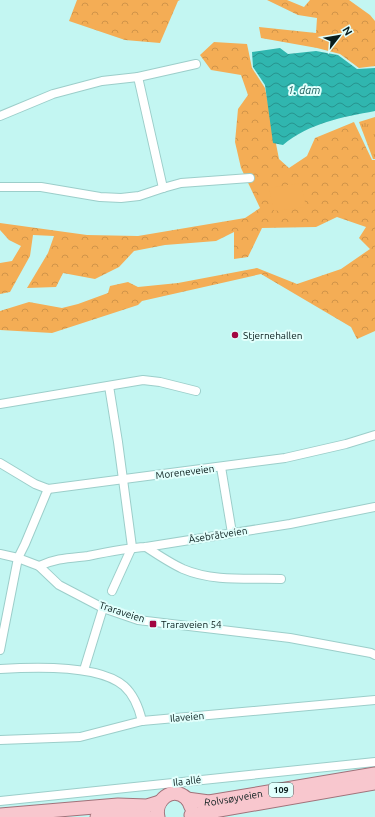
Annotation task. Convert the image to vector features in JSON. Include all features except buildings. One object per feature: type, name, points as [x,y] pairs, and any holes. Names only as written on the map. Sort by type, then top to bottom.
[{"type":"main road","name":"Rolvsøyveien","points":[[187,799],[209,802],[375,774]]},
{"type":"main road","name":"Rolvsøyveien","points":[[191,816],[375,783]]},
{"type":"main road","name":"109","points":[[0,815],[118,806],[147,806],[160,802],[164,797],[170,794],[176,794],[182,795],[187,799],[191,807],[191,816]]},
{"type":"main road","points":[[158,817],[157,810],[160,802]]},
{"type":"main road","points":[[96,817],[123,815],[147,817]]},
{"type":"street","points":[[0,116],[60,92],[102,81],[138,77],[196,64]]},
{"type":"street","points":[[138,77],[163,188]]},
{"type":"street","points":[[0,187],[41,187],[100,197],[121,198],[139,196],[163,188],[192,182],[250,178]]},
{"type":"street","points":[[0,404],[143,380],[160,382],[196,391]]},
{"type":"street","points":[[109,386],[132,548],[112,590]]},
{"type":"street","name":"Moreneveien","points":[[48,489],[285,458],[346,444],[375,435]]},
{"type":"street","points":[[0,463],[35,484],[48,489],[18,558],[0,650]]},
{"type":"street","points":[[220,467],[232,533]]},
{"type":"street","name":"Åsebråtveien","points":[[39,566],[51,560],[146,547],[290,524],[375,506]]},
{"type":"street","points":[[146,547],[184,569],[197,573],[222,578],[281,579]]},
{"type":"street","name":"Traraveien","points":[[0,554],[18,558],[39,566],[60,585],[103,608],[138,620],[290,638],[374,653]]},
{"type":"street","points":[[49,575],[60,559]]},
{"type":"street","points":[[84,670],[103,608]]},
{"type":"street","points":[[0,668],[33,666],[84,670],[111,678],[124,686],[134,698],[142,721]]},
{"type":"street","name":"Ilaveien","points":[[0,740],[80,737],[142,721],[375,700]]},
{"type":"street","name":"Ila allé","points":[[0,801],[375,762]]},
{"type":"green space","points":[[77,0],[180,0],[178,1],[160,43],[125,40],[69,21]]},
{"type":"green space","points":[[267,0],[287,0],[304,7],[310,0],[349,0],[370,15],[375,21],[375,66],[359,68],[340,54],[317,48],[261,38],[259,27],[316,33],[317,18],[298,15]]},
{"type":"green space","points":[[214,42],[247,44],[252,68],[265,88],[279,159],[289,168],[307,156],[315,138],[354,122],[372,160],[375,160],[375,331],[357,339],[351,327],[261,274],[142,301],[138,305],[52,333],[0,330],[0,311],[29,302],[62,308],[108,293],[110,286],[128,282],[138,287],[178,283],[257,268],[297,284],[341,269],[370,249],[359,238],[366,227],[337,217],[316,227],[262,228],[248,257],[234,259],[234,232],[216,241],[165,245],[134,251],[119,267],[95,279],[63,273],[56,287],[27,288],[48,253],[54,236],[33,235],[30,256],[10,292],[0,294],[0,263],[12,261],[21,246],[9,240],[0,230],[0,223],[87,235],[138,236],[245,218],[260,208],[241,168],[235,142],[238,109],[248,95],[241,75],[211,70],[200,55]]},
{"type":"green space","points":[[375,117],[375,159],[373,159],[359,122]]},
{"type":"green space","points":[[301,183],[306,207],[274,211],[269,188]]},
{"type":"water","name":"1. dam","points":[[280,48],[288,54],[316,51],[338,55],[357,69],[375,68],[375,111],[315,126],[293,137],[283,145],[273,143],[265,85],[253,67],[252,52]]},
{"type":"place","name":"Stjernehallen","points":[[235,335]]},
{"type":"place","name":"Traraveien 54","points":[[153,624]]}]
